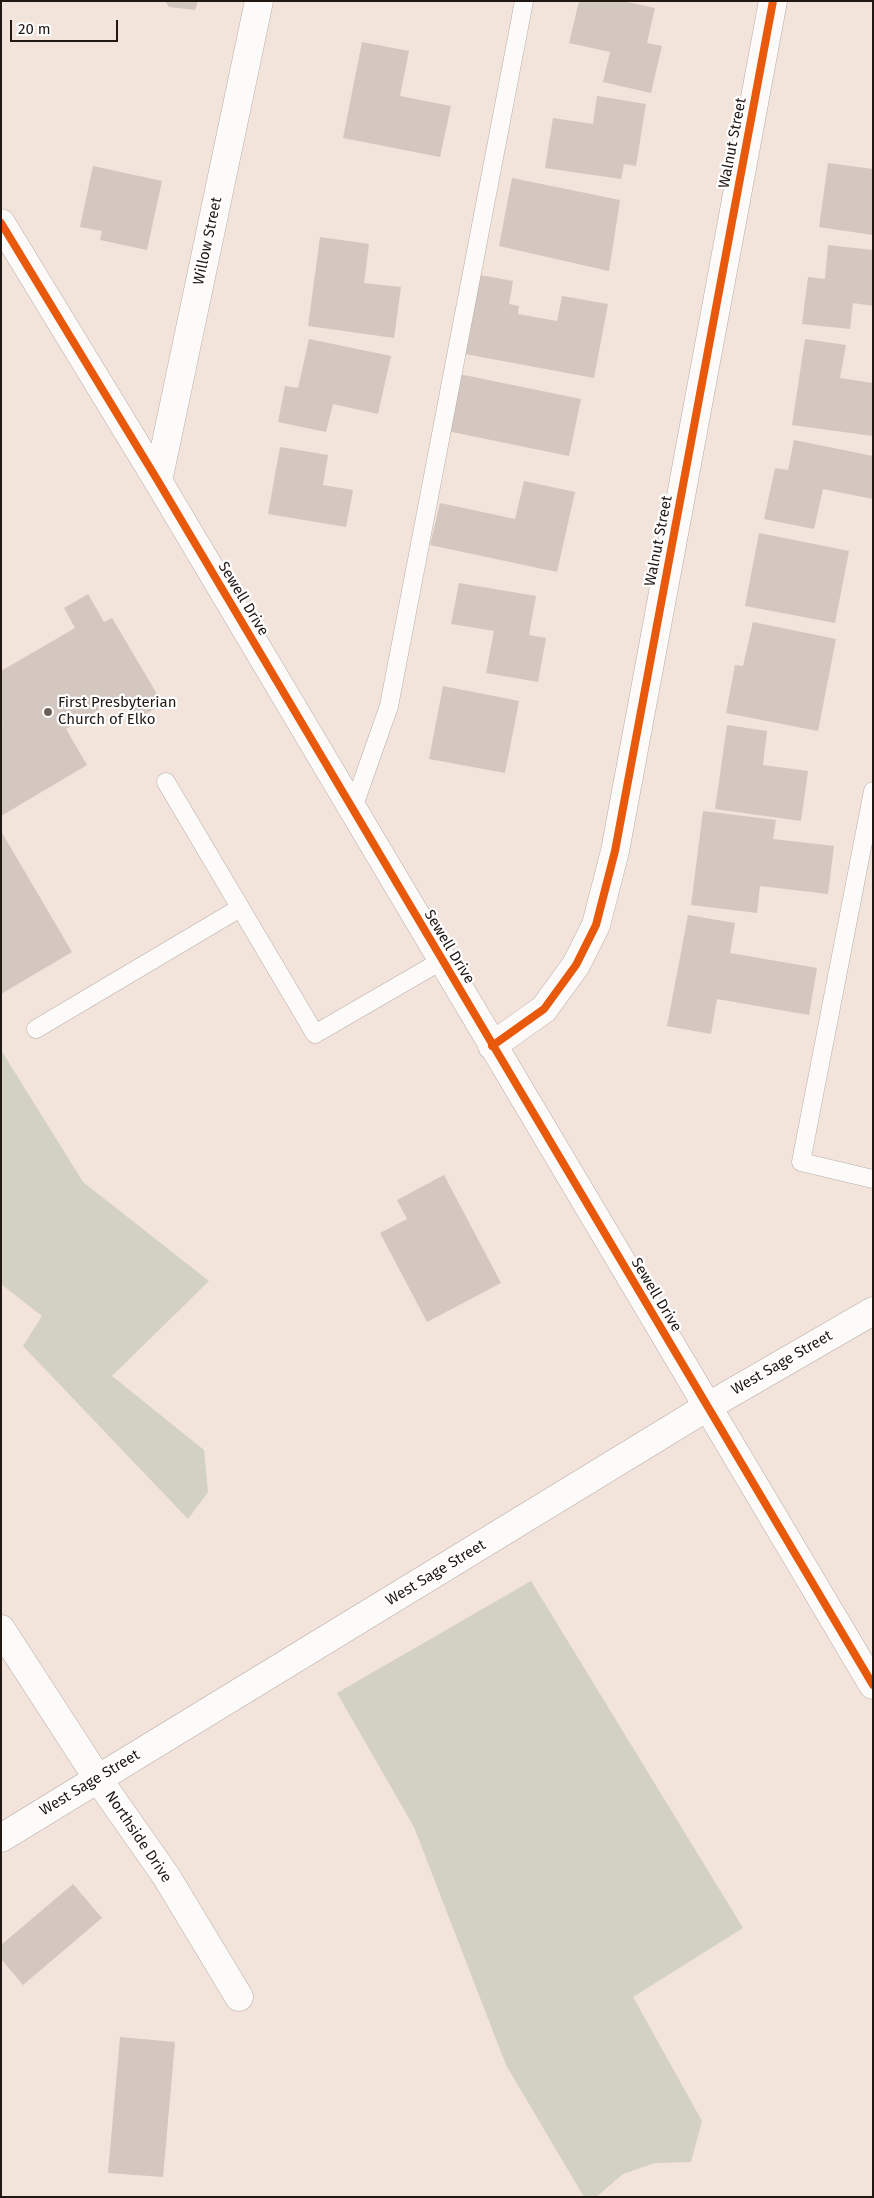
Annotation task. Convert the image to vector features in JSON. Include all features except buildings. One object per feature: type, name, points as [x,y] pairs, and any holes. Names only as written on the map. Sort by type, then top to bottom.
[{"type":"street","name":"Willow Street","points":[[158,481],[259,1]]},
{"type":"street","name":"Walnut Street","points":[[492,1046],[544,1009],[576,965],[598,916],[615,851],[773,1]]},
{"type":"street","name":"Sewell Drive","points":[[1,224],[158,481],[352,811],[873,1685]]},
{"type":"street","name":"West Sage Street","points":[[1,1838],[707,1408],[873,1310]]},
{"type":"street","name":"Northside Drive","points":[[1,1629],[98,1778],[166,1876],[240,1996]]},
{"type":"lane","points":[[352,811],[389,706],[524,1]]},
{"type":"lane","points":[[166,782],[315,1034],[442,961]]},
{"type":"lane","points":[[873,791],[801,1162],[873,1179]]},
{"type":"lane","points":[[36,1029],[240,908]]},
{"type":"shaded area","points":[[1,1050],[83,1182],[209,1281],[112,1376],[204,1450],[208,1492],[188,1519],[23,1346],[42,1316],[1,1284]]},
{"type":"shaded area","points":[[531,1581],[743,1928],[633,1997],[702,2121],[691,2162],[655,2163],[623,2174],[596,2197],[584,2197],[506,2065],[414,1827],[337,1693]]},
{"type":"cycle path","points":[[492,1046],[544,1009],[576,965],[596,925],[615,851],[773,1]]},
{"type":"cycle path","points":[[1,223],[158,481],[873,1685]]},
{"type":"place","name":"First Presbyterian Church of Elko","points":[[48,712]]}]
